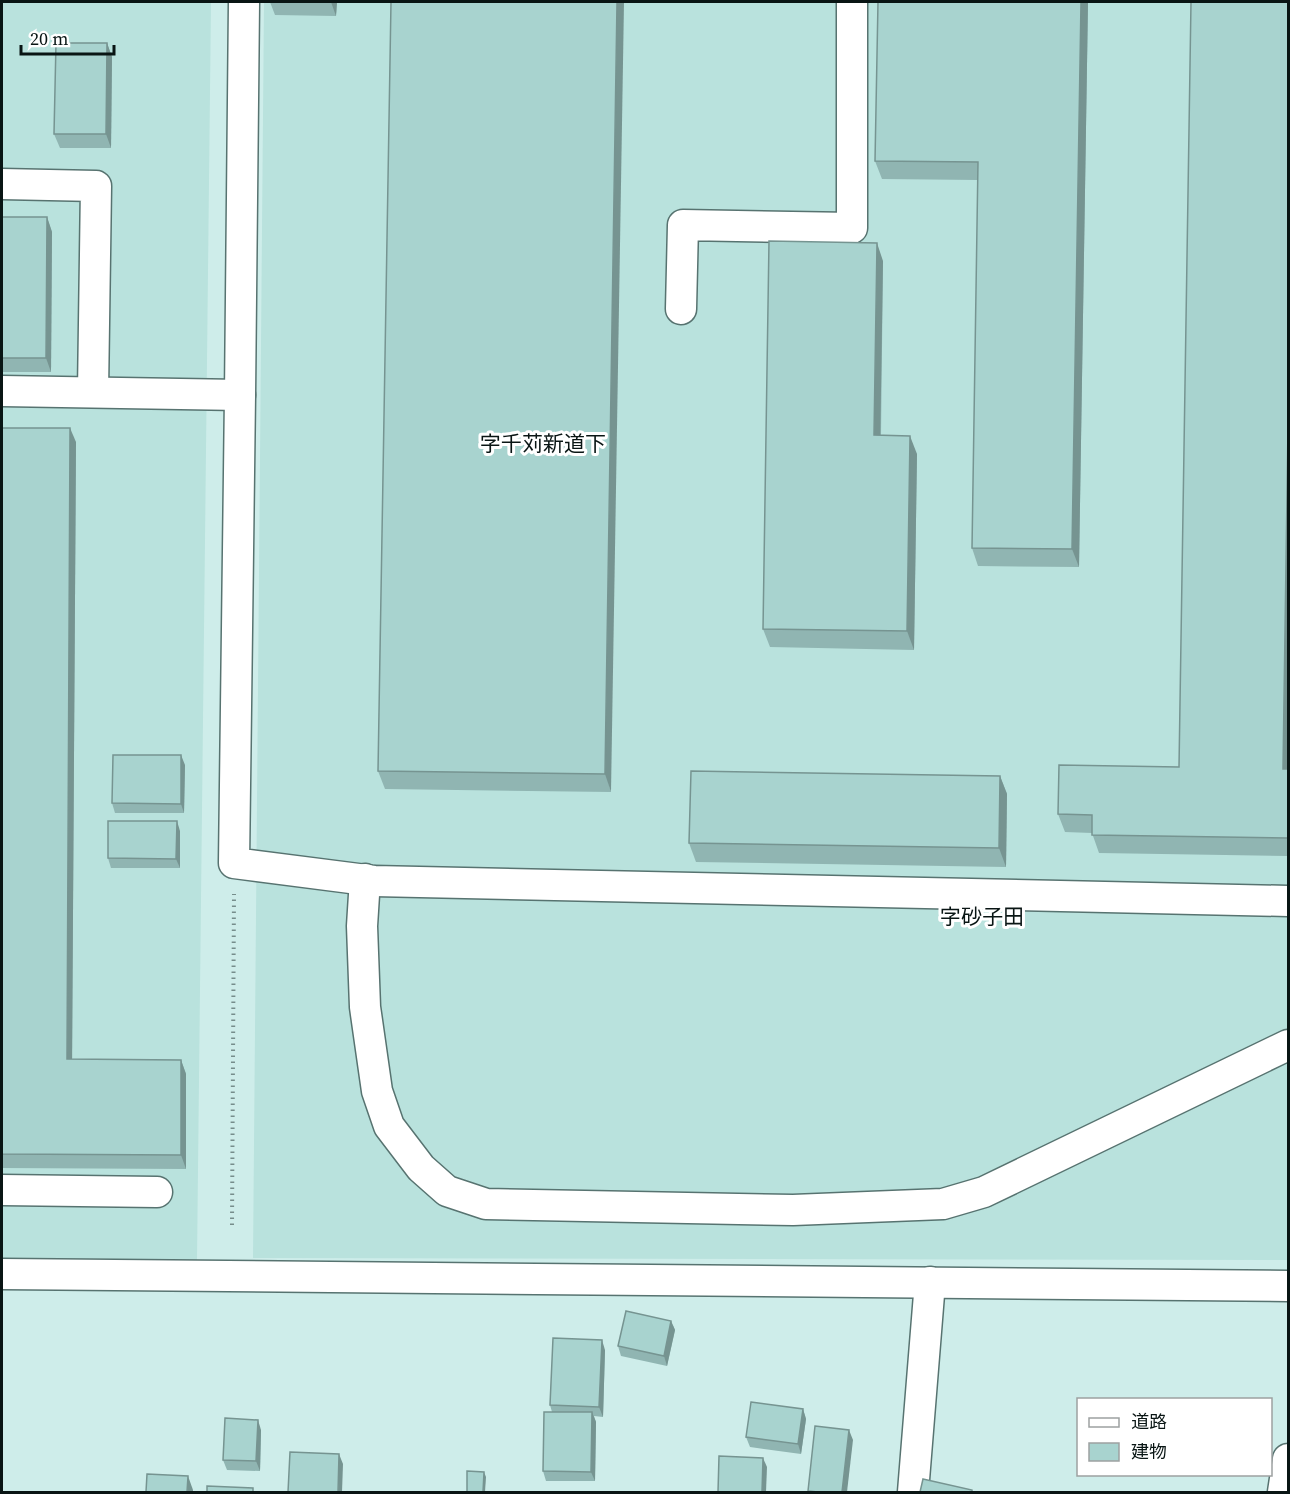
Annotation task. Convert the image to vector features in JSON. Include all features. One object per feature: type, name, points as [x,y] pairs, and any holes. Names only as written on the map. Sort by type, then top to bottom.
[{"type":"street","points":[[244,2],[234,863],[374,881],[1288,901]]},
{"type":"street","points":[[681,309],[683,225],[852,228],[852,2]]},
{"type":"street","points":[[2,184],[96,186],[93,392]]},
{"type":"street","points":[[2,391],[240,395]]},
{"type":"street","points":[[365,879],[362,926],[365,1007],[377,1091],[389,1126],[421,1168],[447,1191],[486,1204],[793,1210],[944,1204],[984,1192],[1288,1045]]},
{"type":"street","points":[[2,1190],[157,1192]]},
{"type":"street","points":[[2,1274],[1288,1286]]},
{"type":"street","points":[[913,1492],[930,1282]]},
{"type":"street","points":[[1283,1492],[1288,1459]]},
{"type":"path","points":[[232,1225],[234,863]]},
{"type":"shaded area","points":[[2,2],[211,2],[197,1260],[2,1260]]},
{"type":"shaded area","points":[[264,2],[1288,2],[1288,1260],[253,1258]]},
{"type":"building","points":[[391,2],[617,2],[605,774],[378,771]]},
{"type":"building","points":[[878,2],[1081,2],[1072,549],[972,548],[978,162],[875,161]]},
{"type":"building","points":[[1191,2],[1288,2],[1288,426],[1283,769],[1288,769],[1288,838],[1092,835],[1092,815],[1058,814],[1059,765],[1179,767]]},
{"type":"building","points":[[56,43],[107,43],[106,134],[54,134]]},
{"type":"building","points":[[2,217],[47,217],[46,358],[2,358]]},
{"type":"building","points":[[769,241],[877,243],[874,435],[910,436],[907,631],[763,629]]},
{"type":"building","points":[[2,428],[70,428],[67,1059],[181,1060],[181,1155],[2,1154]]},
{"type":"building","points":[[113,755],[181,755],[181,804],[112,803]]},
{"type":"building","points":[[691,771],[1000,776],[999,848],[689,843]]},
{"type":"building","points":[[108,821],[177,821],[176,859],[108,858]]},
{"type":"building","points":[[626,1311],[671,1321],[664,1356],[618,1346]]},
{"type":"building","points":[[553,1338],[602,1340],[599,1407],[550,1405]]},
{"type":"building","points":[[751,1402],[803,1409],[798,1444],[746,1437]]},
{"type":"building","points":[[544,1412],[592,1412],[591,1472],[543,1471]]},
{"type":"building","points":[[225,1418],[258,1420],[256,1461],[223,1460]]},
{"type":"building","points":[[815,1426],[849,1430],[842,1492],[808,1491]]},
{"type":"building","points":[[290,1452],[339,1454],[338,1492],[288,1492]]},
{"type":"building","points":[[719,1456],[763,1458],[762,1492],[718,1492]]},
{"type":"building","points":[[467,1471],[484,1472],[483,1492],[467,1492]]},
{"type":"building","points":[[147,1474],[188,1476],[187,1492],[146,1492]]},
{"type":"building","points":[[923,1479],[972,1490],[972,1492],[920,1492]]},
{"type":"building","points":[[207,1486],[253,1488],[253,1492],[207,1492]]},
{"type":"district","name":"字千苅新道下","points":[[543,443]]},
{"type":"district","name":"字砂子田","points":[[982,916]]}]
